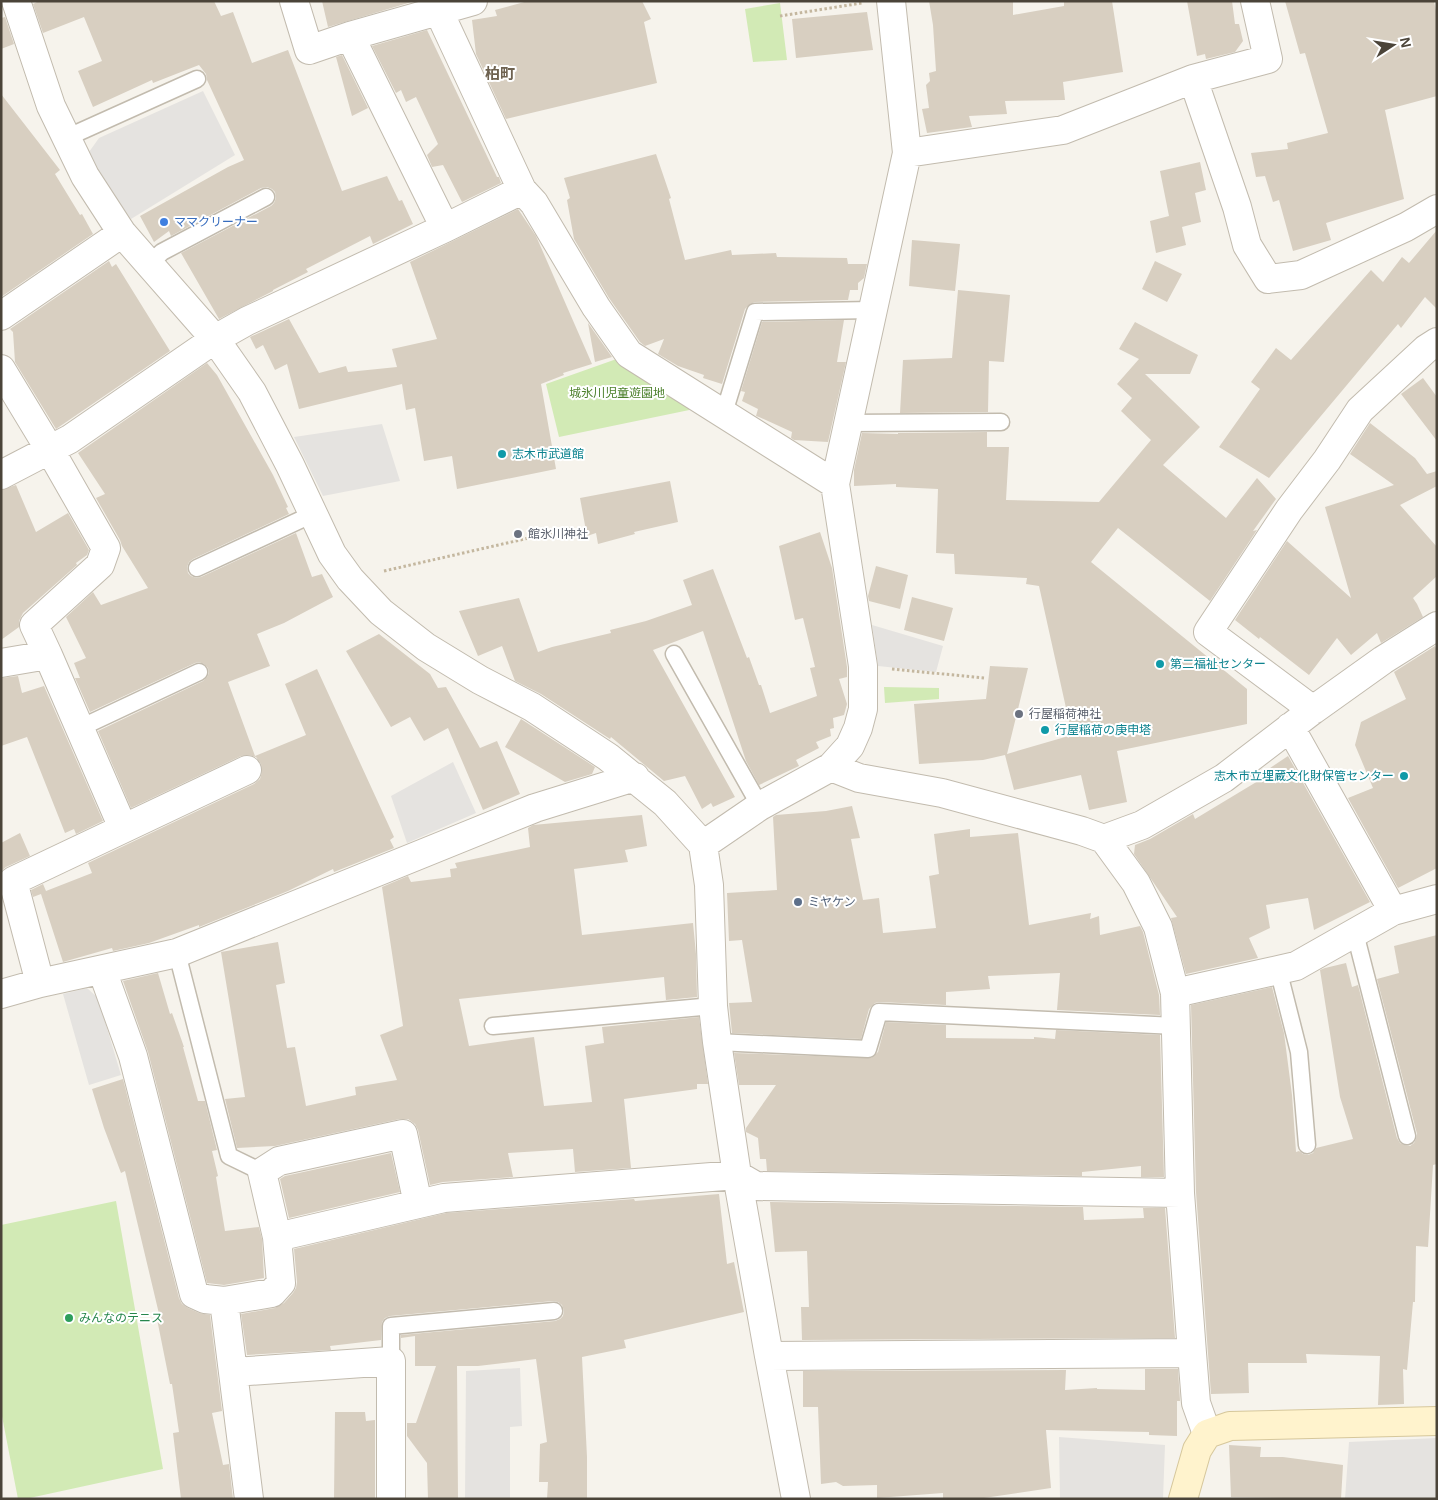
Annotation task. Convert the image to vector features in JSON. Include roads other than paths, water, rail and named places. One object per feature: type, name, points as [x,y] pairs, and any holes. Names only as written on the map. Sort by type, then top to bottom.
[{"type":"street","points":[[16,1],[51,106],[85,176],[122,233],[215,339],[252,392],[290,465],[332,554],[350,579],[381,612],[426,647],[480,680],[532,707],[608,757],[665,803],[703,845],[709,885],[713,1006],[717,1042],[737,1175],[796,1499]]},
{"type":"street","points":[[294,1],[309,50],[436,6],[473,1]]},
{"type":"street","points":[[703,845],[760,806],[831,767],[850,746],[863,710],[863,666],[834,484],[907,153],[892,1]]},
{"type":"street","points":[[907,153],[1063,130],[1193,79],[1268,59],[1255,1]]},
{"type":"street","points":[[436,6],[522,190],[534,203],[596,308],[629,354],[834,484]]},
{"type":"street","points":[[350,36],[445,228]]},
{"type":"street","points":[[1193,79],[1237,207],[1247,245],[1268,279],[1301,275],[1406,227],[1437,208]]},
{"type":"street","points":[[1,475],[70,439],[215,339],[247,320],[522,190]]},
{"type":"street","points":[[1,316],[122,233]]},
{"type":"street","points":[[1313,710],[1208,632],[1289,510],[1327,460],[1360,410],[1426,348],[1437,342]]},
{"type":"street","points":[[1,369],[106,548],[100,565],[34,625],[123,828]]},
{"type":"street","points":[[1104,840],[1142,825],[1224,778],[1290,727],[1383,660],[1437,626]]},
{"type":"street","points":[[1,663],[48,655]]},
{"type":"street","points":[[1290,727],[1393,911]]},
{"type":"street","points":[[831,767],[859,778],[942,793],[1082,831],[1104,840],[1136,883],[1158,927],[1175,993],[1180,1194],[1196,1403],[1207,1434]]},
{"type":"street","points":[[40,983],[13,881],[246,770]]},
{"type":"street","points":[[1,994],[40,983],[177,954],[535,808],[634,777]]},
{"type":"street","points":[[1175,993],[1296,966],[1393,911],[1437,899]]},
{"type":"street","points":[[102,970],[132,1056],[194,1294],[205,1299],[224,1301],[272,1294],[281,1283],[277,1237],[262,1172],[279,1161],[403,1134],[418,1204]]},
{"type":"street","points":[[277,1237],[444,1198],[737,1175],[756,1186],[1180,1194]]},
{"type":"street","points":[[224,1301],[249,1499]]},
{"type":"street","points":[[769,1356],[1192,1353]]},
{"type":"street","points":[[234,1372],[391,1361],[391,1499]]},
{"type":"street","points":[[1183,1499],[1197,1450],[1207,1434],[1230,1426],[1437,1421]]},
{"type":"lane","points":[[66,138],[197,79]]},
{"type":"lane","points":[[150,263],[162,252],[266,197]]},
{"type":"lane","points":[[724,413],[755,312],[872,310]]},
{"type":"lane","points":[[848,423],[1001,422]]},
{"type":"lane","points":[[196,568],[313,514]]},
{"type":"lane","points":[[674,654],[760,806]]},
{"type":"lane","points":[[80,728],[199,672]]},
{"type":"lane","points":[[1355,933],[1407,1136]]},
{"type":"lane","points":[[177,954],[229,1156],[262,1172]]},
{"type":"lane","points":[[1278,969],[1299,1052],[1306,1145]]},
{"type":"lane","points":[[493,1026],[713,1006]]},
{"type":"lane","points":[[717,1042],[868,1049],[879,1012],[1176,1026]]},
{"type":"lane","points":[[391,1361],[391,1326],[554,1311]]},
{"type":"place","name":"ママクリーナー","points":[[164,222]]},
{"type":"place","name":"志木市武道館","points":[[502,454]]},
{"type":"place","name":"館氷川神社","points":[[518,534]]},
{"type":"place","name":"第二福祉センター","points":[[1160,664]]},
{"type":"place","name":"行屋稲荷神社","points":[[1019,714]]},
{"type":"place","name":"行屋稲荷の庚申塔","points":[[1045,730]]},
{"type":"place","name":"志木市立埋蔵文化財保管センター","points":[[1404,776]]},
{"type":"place","name":"ミヤケン","points":[[798,902]]},
{"type":"place","name":"みんなのテニス","points":[[69,1318]]},
{"type":"district","name":"柏町","points":[[500,73]]},
{"type":"park label","name":"城氷川児童遊園地","points":[[617,393]]}]
